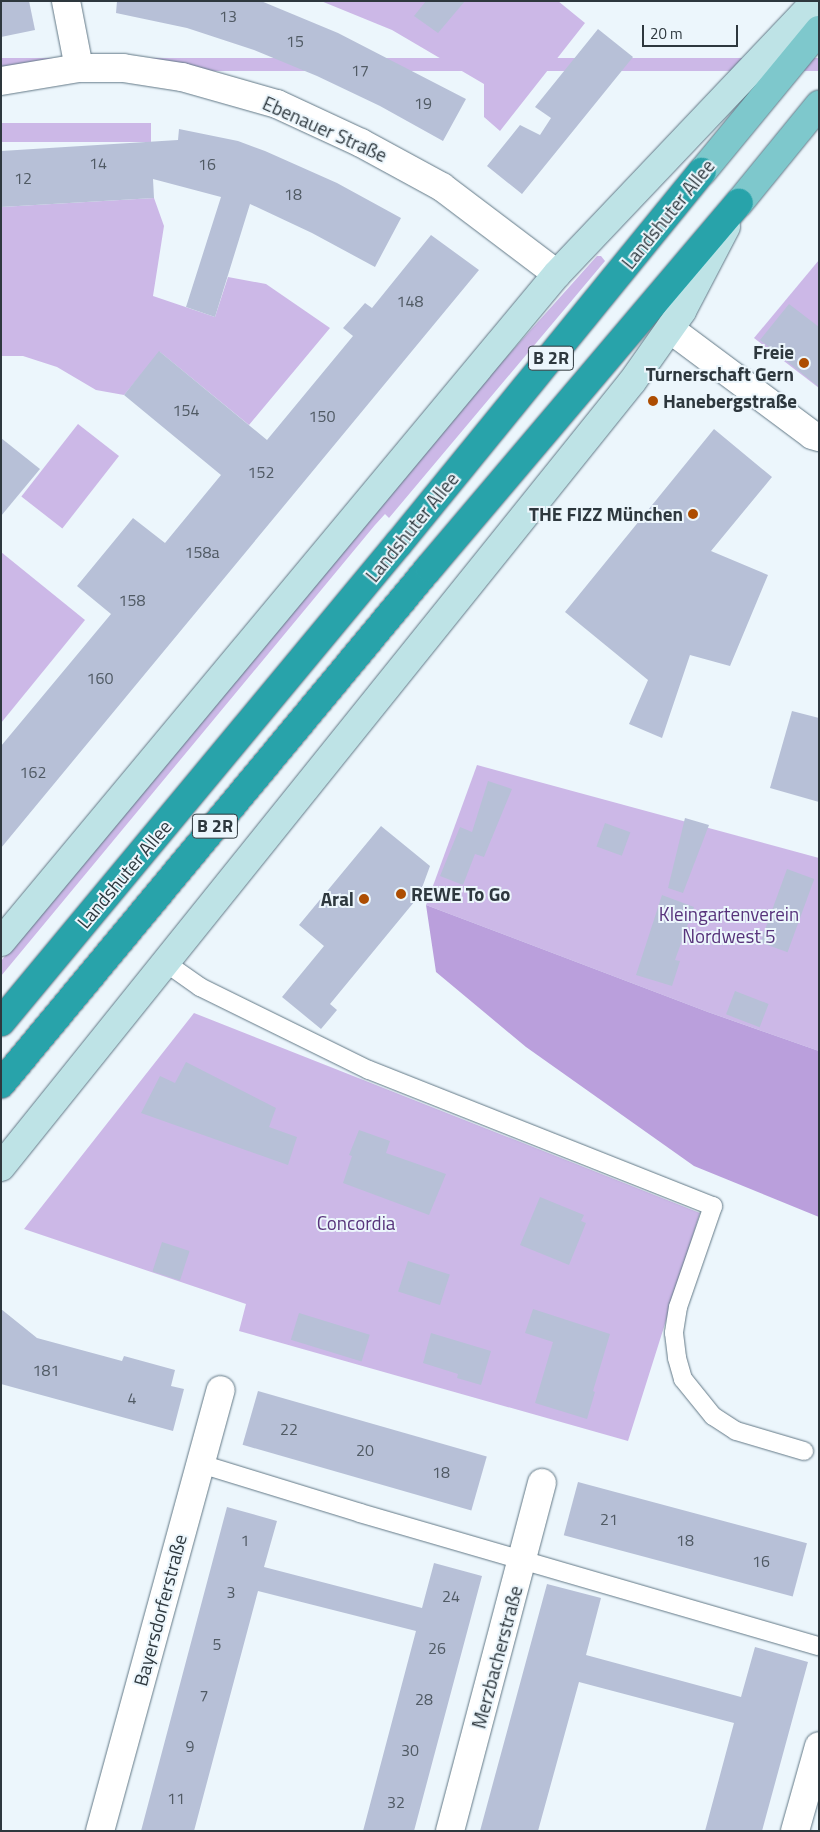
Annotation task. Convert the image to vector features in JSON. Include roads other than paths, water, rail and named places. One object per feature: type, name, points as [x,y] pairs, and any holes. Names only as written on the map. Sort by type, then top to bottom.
[{"type":"highway","name":"Landshuter Allee","points":[[1,1022],[405,536],[702,172]]},
{"type":"highway","name":"Landshuter Allee","points":[[1,1084],[423,576],[739,203]]},
{"type":"main road","name":"Landshuter Allee","points":[[1,942],[557,274],[816,1]]},
{"type":"main road","name":"Landshuter Allee","points":[[702,172],[819,30]]},
{"type":"main road","name":"Landshuter Allee","points":[[1,1166],[632,382],[670,329],[739,203],[819,105]]},
{"type":"street","points":[[66,1],[79,68]]},
{"type":"street","name":"Ebenauer Straße","points":[[1,81],[79,68],[123,68],[182,77],[277,104],[361,143],[442,187],[557,274]]},
{"type":"street","points":[[670,329],[812,434],[819,437]]},
{"type":"street","name":"Bayersdorferstraße","points":[[100,1831],[221,1390]]},
{"type":"street","name":"Merzbacherstraße","points":[[450,1831],[542,1483]]},
{"type":"street","points":[[796,1831],[819,1746]]},
{"type":"lane","points":[[166,963],[200,987],[369,1070],[713,1206],[678,1307],[674,1333],[677,1358],[683,1380],[713,1416],[736,1430],[804,1451]]},
{"type":"lane","points":[[201,1464],[819,1646]]},
{"type":"place","name":"Freie Turnerschaft Gern","points":[[804,363]]},
{"type":"place","name":"Hanebergstraße","points":[[653,401]]},
{"type":"place","name":"THE FIZZ München","points":[[693,514]]},
{"type":"place","name":"REWE To Go","points":[[401,894]]},
{"type":"place","name":"Aral","points":[[364,899]]},
{"type":"park label","name":"Kleingartenverein Nordwest 5","points":[[729,925]]},
{"type":"park label","name":"Concordia","points":[[356,1223]]}]
